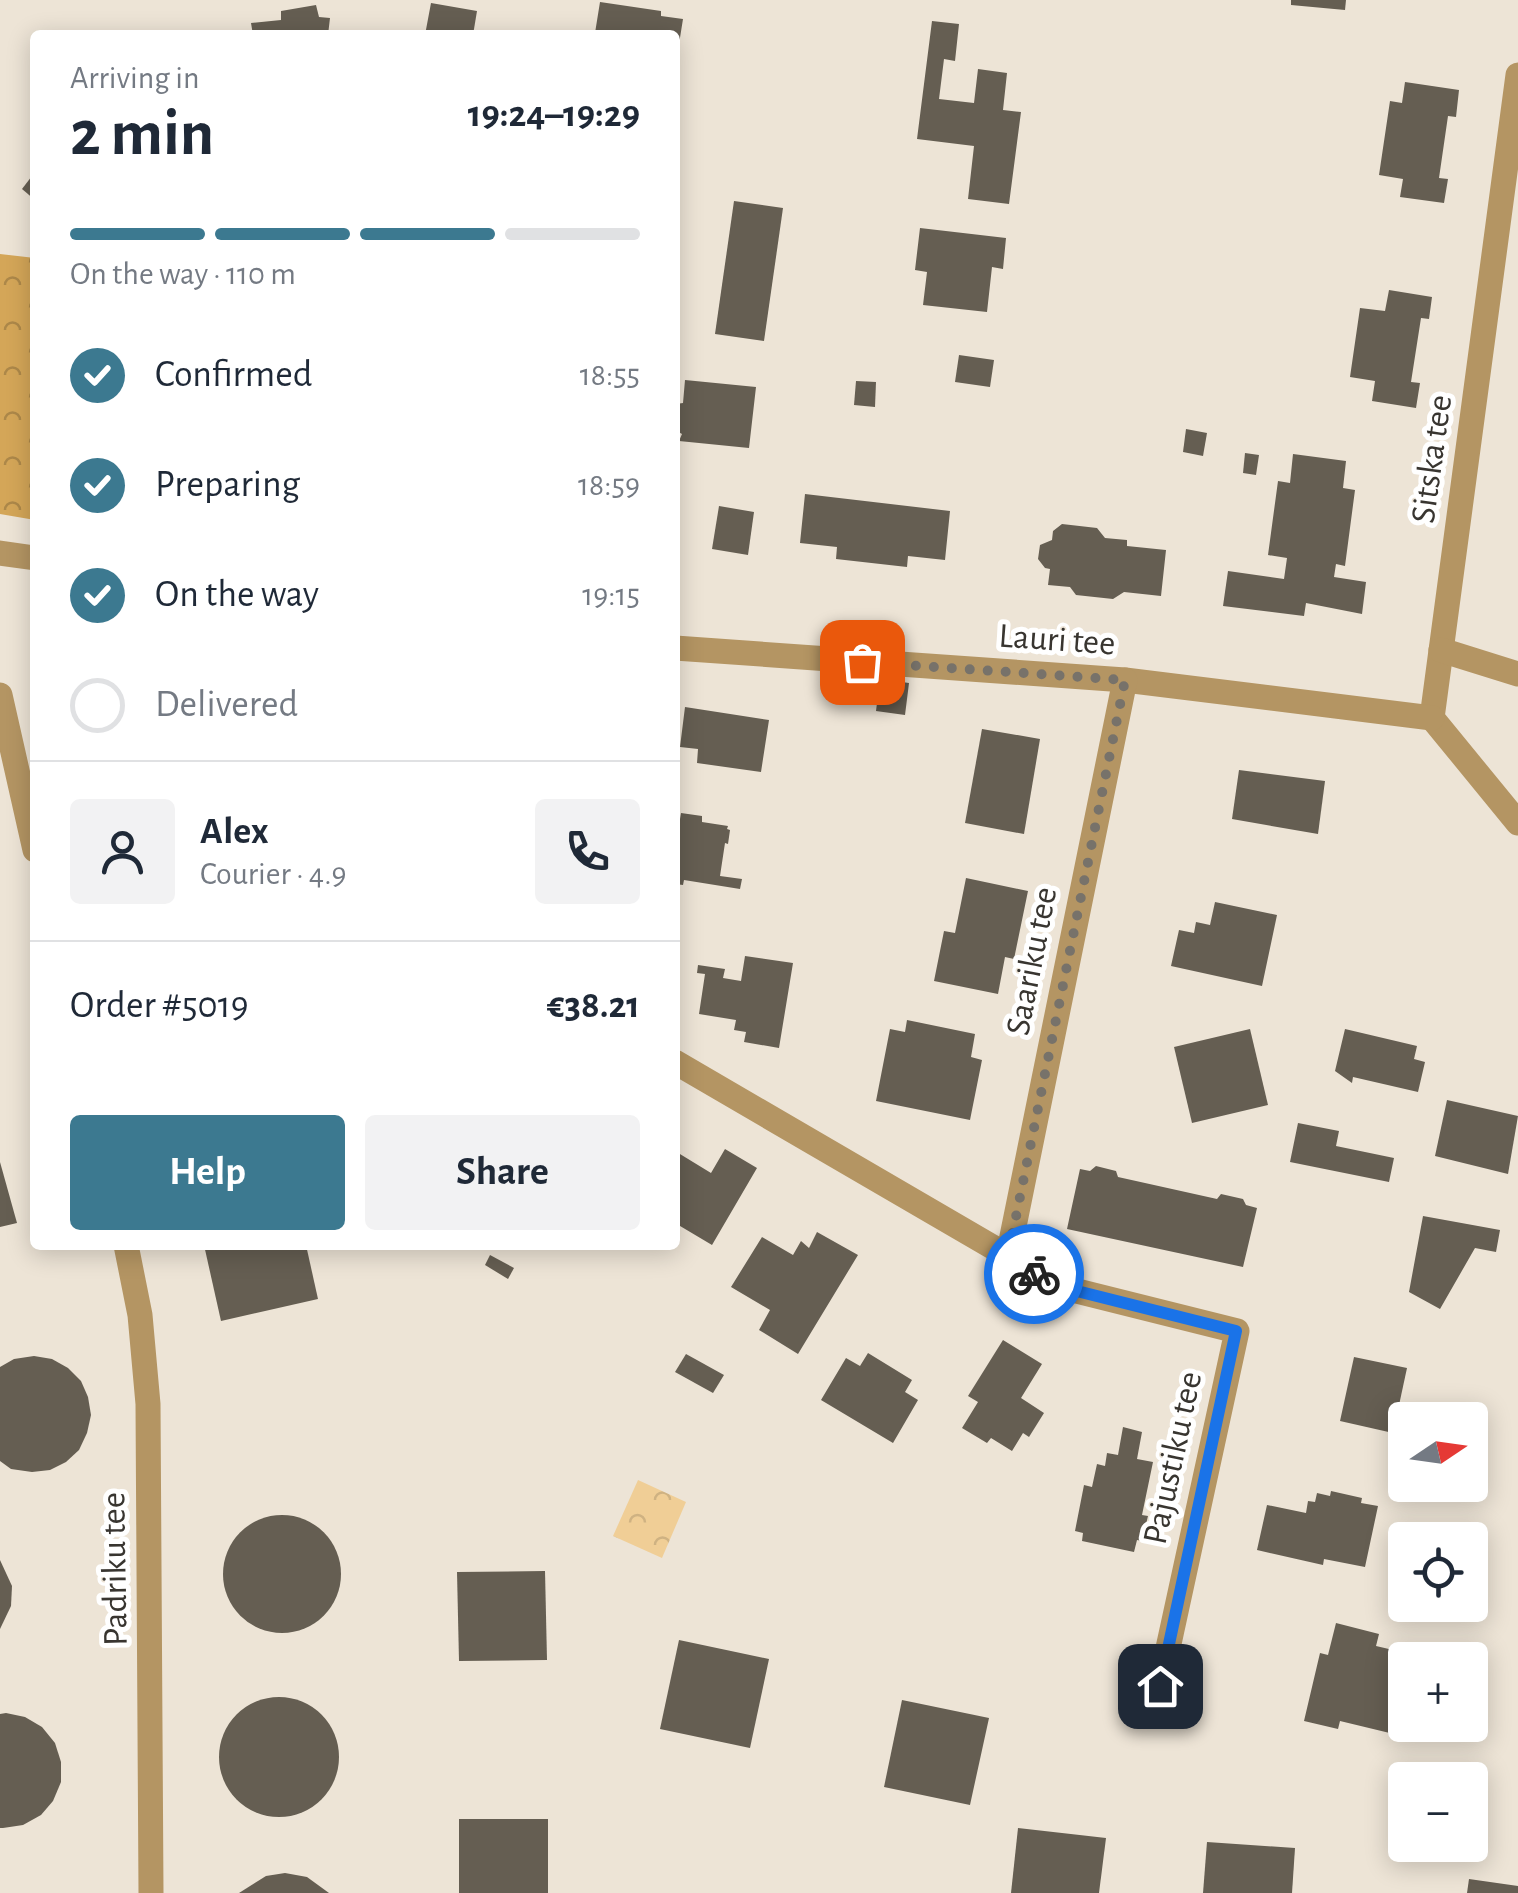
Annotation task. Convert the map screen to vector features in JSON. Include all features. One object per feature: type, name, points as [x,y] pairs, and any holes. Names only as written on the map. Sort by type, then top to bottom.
[{"type":"street","name":"Sitska tee","points":[[1432,718],[1506,271],[1518,75]]},
{"type":"street","points":[[0,553],[30,557]]},
{"type":"street","name":"Lauri tee","points":[[680,648],[1125,680],[1432,718]]},
{"type":"street","points":[[1441,650],[1518,674]]},
{"type":"street","name":"Saariku tee","points":[[1008,1256],[1125,680]]},
{"type":"street","points":[[0,695],[30,828]]},
{"type":"street","points":[[1432,718],[1518,824]]},
{"type":"street","name":"Pajustiku tee","points":[[680,1065],[1008,1256],[1049,1284],[1236,1331],[1160,1686]]},
{"type":"street","name":"Padriku tee","points":[[127,1250],[140,1315],[148,1404],[152,1893]]},
{"type":"green space","points":[[0,254],[30,257],[30,519],[0,514]]},
{"type":"green space","points":[[638,1480],[686,1502],[662,1558],[613,1536]]},
{"type":"building","points":[[1291,0],[1346,0],[1345,10],[1291,5]]},
{"type":"building","points":[[600,2],[661,11],[661,16],[683,19],[680,38],[680,30],[595,30]]},
{"type":"building","points":[[431,3],[477,11],[474,30],[426,30]]},
{"type":"building","points":[[316,5],[319,17],[330,18],[329,30],[252,30],[251,23],[281,20],[281,11]]},
{"type":"building","points":[[932,21],[959,24],[955,61],[944,59],[939,99],[974,103],[978,69],[1007,73],[1003,110],[1021,112],[1009,204],[968,199],[974,146],[917,139]]},
{"type":"building","points":[[1405,82],[1459,90],[1456,117],[1448,116],[1439,178],[1448,179],[1444,203],[1400,197],[1403,179],[1379,175],[1390,101],[1402,103]]},
{"type":"building","points":[[30,179],[30,196],[22,189]]},
{"type":"building","points":[[734,201],[783,208],[764,341],[715,334]]},
{"type":"building","points":[[920,228],[1006,238],[1003,269],[992,267],[987,312],[923,305],[927,272],[915,270]]},
{"type":"building","points":[[1389,290],[1432,297],[1429,319],[1421,318],[1411,382],[1420,383],[1416,408],[1372,401],[1375,381],[1350,377],[1360,308],[1385,311]]},
{"type":"building","points":[[959,355],[994,360],[990,387],[955,382]]},
{"type":"building","points":[[685,380],[756,387],[749,448],[680,441]]},
{"type":"building","points":[[856,381],[876,382],[875,407],[854,405]]},
{"type":"building","points":[[1186,429],[1207,433],[1203,456],[1183,452]]},
{"type":"building","points":[[1245,453],[1259,455],[1256,475],[1243,473]]},
{"type":"building","points":[[1293,454],[1346,461],[1343,488],[1355,490],[1345,566],[1336,564],[1334,577],[1366,582],[1362,614],[1306,603],[1304,616],[1223,606],[1228,571],[1284,579],[1287,558],[1268,555],[1278,481],[1290,483]]},
{"type":"building","points":[[805,494],[950,511],[945,560],[908,556],[907,567],[836,559],[837,547],[800,543]]},
{"type":"building","points":[[719,506],[754,512],[748,555],[712,549]]},
{"type":"building","points":[[1062,524],[1097,528],[1105,538],[1127,540],[1127,546],[1166,550],[1161,596],[1124,592],[1113,599],[1076,595],[1070,587],[1048,585],[1050,569],[1038,559],[1040,545],[1052,540],[1053,531]]},
{"type":"building","points":[[880,679],[909,683],[905,715],[876,711]]},
{"type":"building","points":[[685,707],[769,720],[761,772],[697,763],[698,749],[680,747]]},
{"type":"building","points":[[982,729],[1040,739],[1024,834],[965,823]]},
{"type":"building","points":[[1239,770],[1325,781],[1318,834],[1232,819]]},
{"type":"building","points":[[681,813],[702,816],[702,822],[728,826],[720,876],[742,879],[740,889],[684,880],[680,885]]},
{"type":"building","points":[[966,878],[1028,891],[1014,959],[1005,957],[998,994],[934,981],[944,931],[955,933]]},
{"type":"building","points":[[1215,902],[1277,915],[1262,986],[1171,966],[1179,930],[1194,933],[1196,922],[1210,925]]},
{"type":"building","points":[[745,956],[793,963],[779,1048],[744,1042],[746,1032],[734,1030],[736,1020],[699,1014],[705,974],[697,973],[698,965],[725,969],[723,978],[741,981]]},
{"type":"building","points":[[907,1020],[975,1034],[971,1057],[982,1060],[970,1120],[876,1101],[890,1029],[905,1032]]},
{"type":"building","points":[[1250,1029],[1268,1105],[1192,1123],[1174,1047]]},
{"type":"building","points":[[1345,1029],[1417,1046],[1414,1059],[1425,1062],[1418,1092],[1353,1077],[1352,1083],[1335,1071]]},
{"type":"building","points":[[1447,1100],[1518,1116],[1508,1174],[1435,1156]]},
{"type":"building","points":[[1298,1123],[1339,1131],[1336,1146],[1394,1158],[1389,1182],[1290,1162]]},
{"type":"building","points":[[725,1149],[757,1168],[712,1245],[680,1226],[680,1154],[711,1173]]},
{"type":"building","points":[[0,1162],[17,1223],[0,1227]]},
{"type":"building","points":[[1096,1166],[1116,1171],[1118,1177],[1217,1199],[1221,1194],[1243,1199],[1246,1205],[1257,1208],[1243,1267],[1067,1229],[1080,1169],[1090,1171]]},
{"type":"building","points":[[1423,1216],[1500,1230],[1496,1252],[1475,1248],[1440,1309],[1409,1292]]},
{"type":"building","points":[[817,1232],[858,1255],[798,1354],[759,1330],[770,1310],[731,1287],[762,1237],[793,1255],[801,1241],[809,1248]]},
{"type":"building","points":[[205,1250],[307,1250],[318,1299],[221,1321]]},
{"type":"building","points":[[490,1255],[514,1268],[508,1279],[485,1265]]},
{"type":"building","points":[[1003,1340],[1042,1364],[1021,1398],[1044,1413],[1029,1437],[1023,1433],[1012,1451],[991,1438],[987,1443],[962,1428],[978,1402],[968,1396]]},
{"type":"building","points":[[868,1353],[912,1380],[905,1392],[918,1400],[893,1443],[821,1400],[846,1358],[860,1366]]},
{"type":"building","points":[[686,1354],[724,1375],[713,1393],[675,1372]]},
{"type":"building","points":[[1354,1357],[1407,1368],[1400,1402],[1388,1402],[1388,1432],[1340,1421]]},
{"type":"building","points":[[14,1359],[52,1359],[81,1381],[91,1415],[79,1450],[50,1470],[32,1472],[11,1469],[0,1461],[0,1367]]},
{"type":"building","points":[[1123,1427],[1142,1432],[1137,1459],[1153,1462],[1142,1515],[1148,1516],[1142,1541],[1137,1540],[1134,1552],[1082,1541],[1083,1533],[1075,1531],[1084,1485],[1092,1487],[1097,1464],[1105,1466],[1107,1453],[1118,1455]]},
{"type":"building","points":[[1331,1491],[1378,1506],[1365,1567],[1324,1559],[1323,1565],[1257,1550],[1267,1505],[1306,1513],[1308,1501],[1315,1502],[1317,1493],[1330,1496]]},
{"type":"building","points":[[282,1515],[305,1519],[324,1532],[337,1551],[341,1574],[337,1597],[324,1616],[305,1629],[282,1633],[259,1629],[240,1616],[227,1597],[223,1574],[227,1551],[240,1532],[259,1519]]},
{"type":"building","points":[[0,1560],[12,1586],[11,1606],[0,1629]]},
{"type":"building","points":[[545,1571],[547,1660],[459,1661],[457,1572]]},
{"type":"building","points":[[1336,1623],[1379,1634],[1376,1646],[1388,1649],[1388,1733],[1340,1721],[1338,1729],[1304,1721],[1320,1653],[1328,1655]]},
{"type":"building","points":[[679,1640],[769,1659],[750,1748],[660,1729]]},
{"type":"building","points":[[279,1697],[302,1702],[321,1715],[334,1734],[339,1757],[334,1780],[321,1799],[302,1812],[279,1817],[256,1812],[237,1799],[224,1780],[219,1757],[224,1734],[237,1715],[256,1702]]},
{"type":"building","points":[[902,1700],[989,1718],[970,1805],[884,1787]]},
{"type":"building","points":[[0,1714],[25,1717],[42,1727],[55,1743],[61,1762],[61,1782],[53,1801],[41,1815],[23,1825],[0,1828]]},
{"type":"building","points":[[459,1819],[548,1819],[548,1893],[459,1893]]},
{"type":"building","points":[[1018,1828],[1106,1838],[1099,1893],[1011,1893]]},
{"type":"building","points":[[1207,1842],[1295,1848],[1292,1893],[1203,1893]]},
{"type":"building","points":[[285,1873],[307,1877],[329,1893],[239,1893],[266,1876]]},
{"type":"building","points":[[1469,1879],[1518,1886],[1518,1893],[1467,1893]]},
{"type":"way so far","points":[[862,662],[1125,680],[1008,1256],[1034,1274]]},
{"type":"route","points":[[1034,1274],[1049,1284],[1236,1331],[1160,1686]]}]
